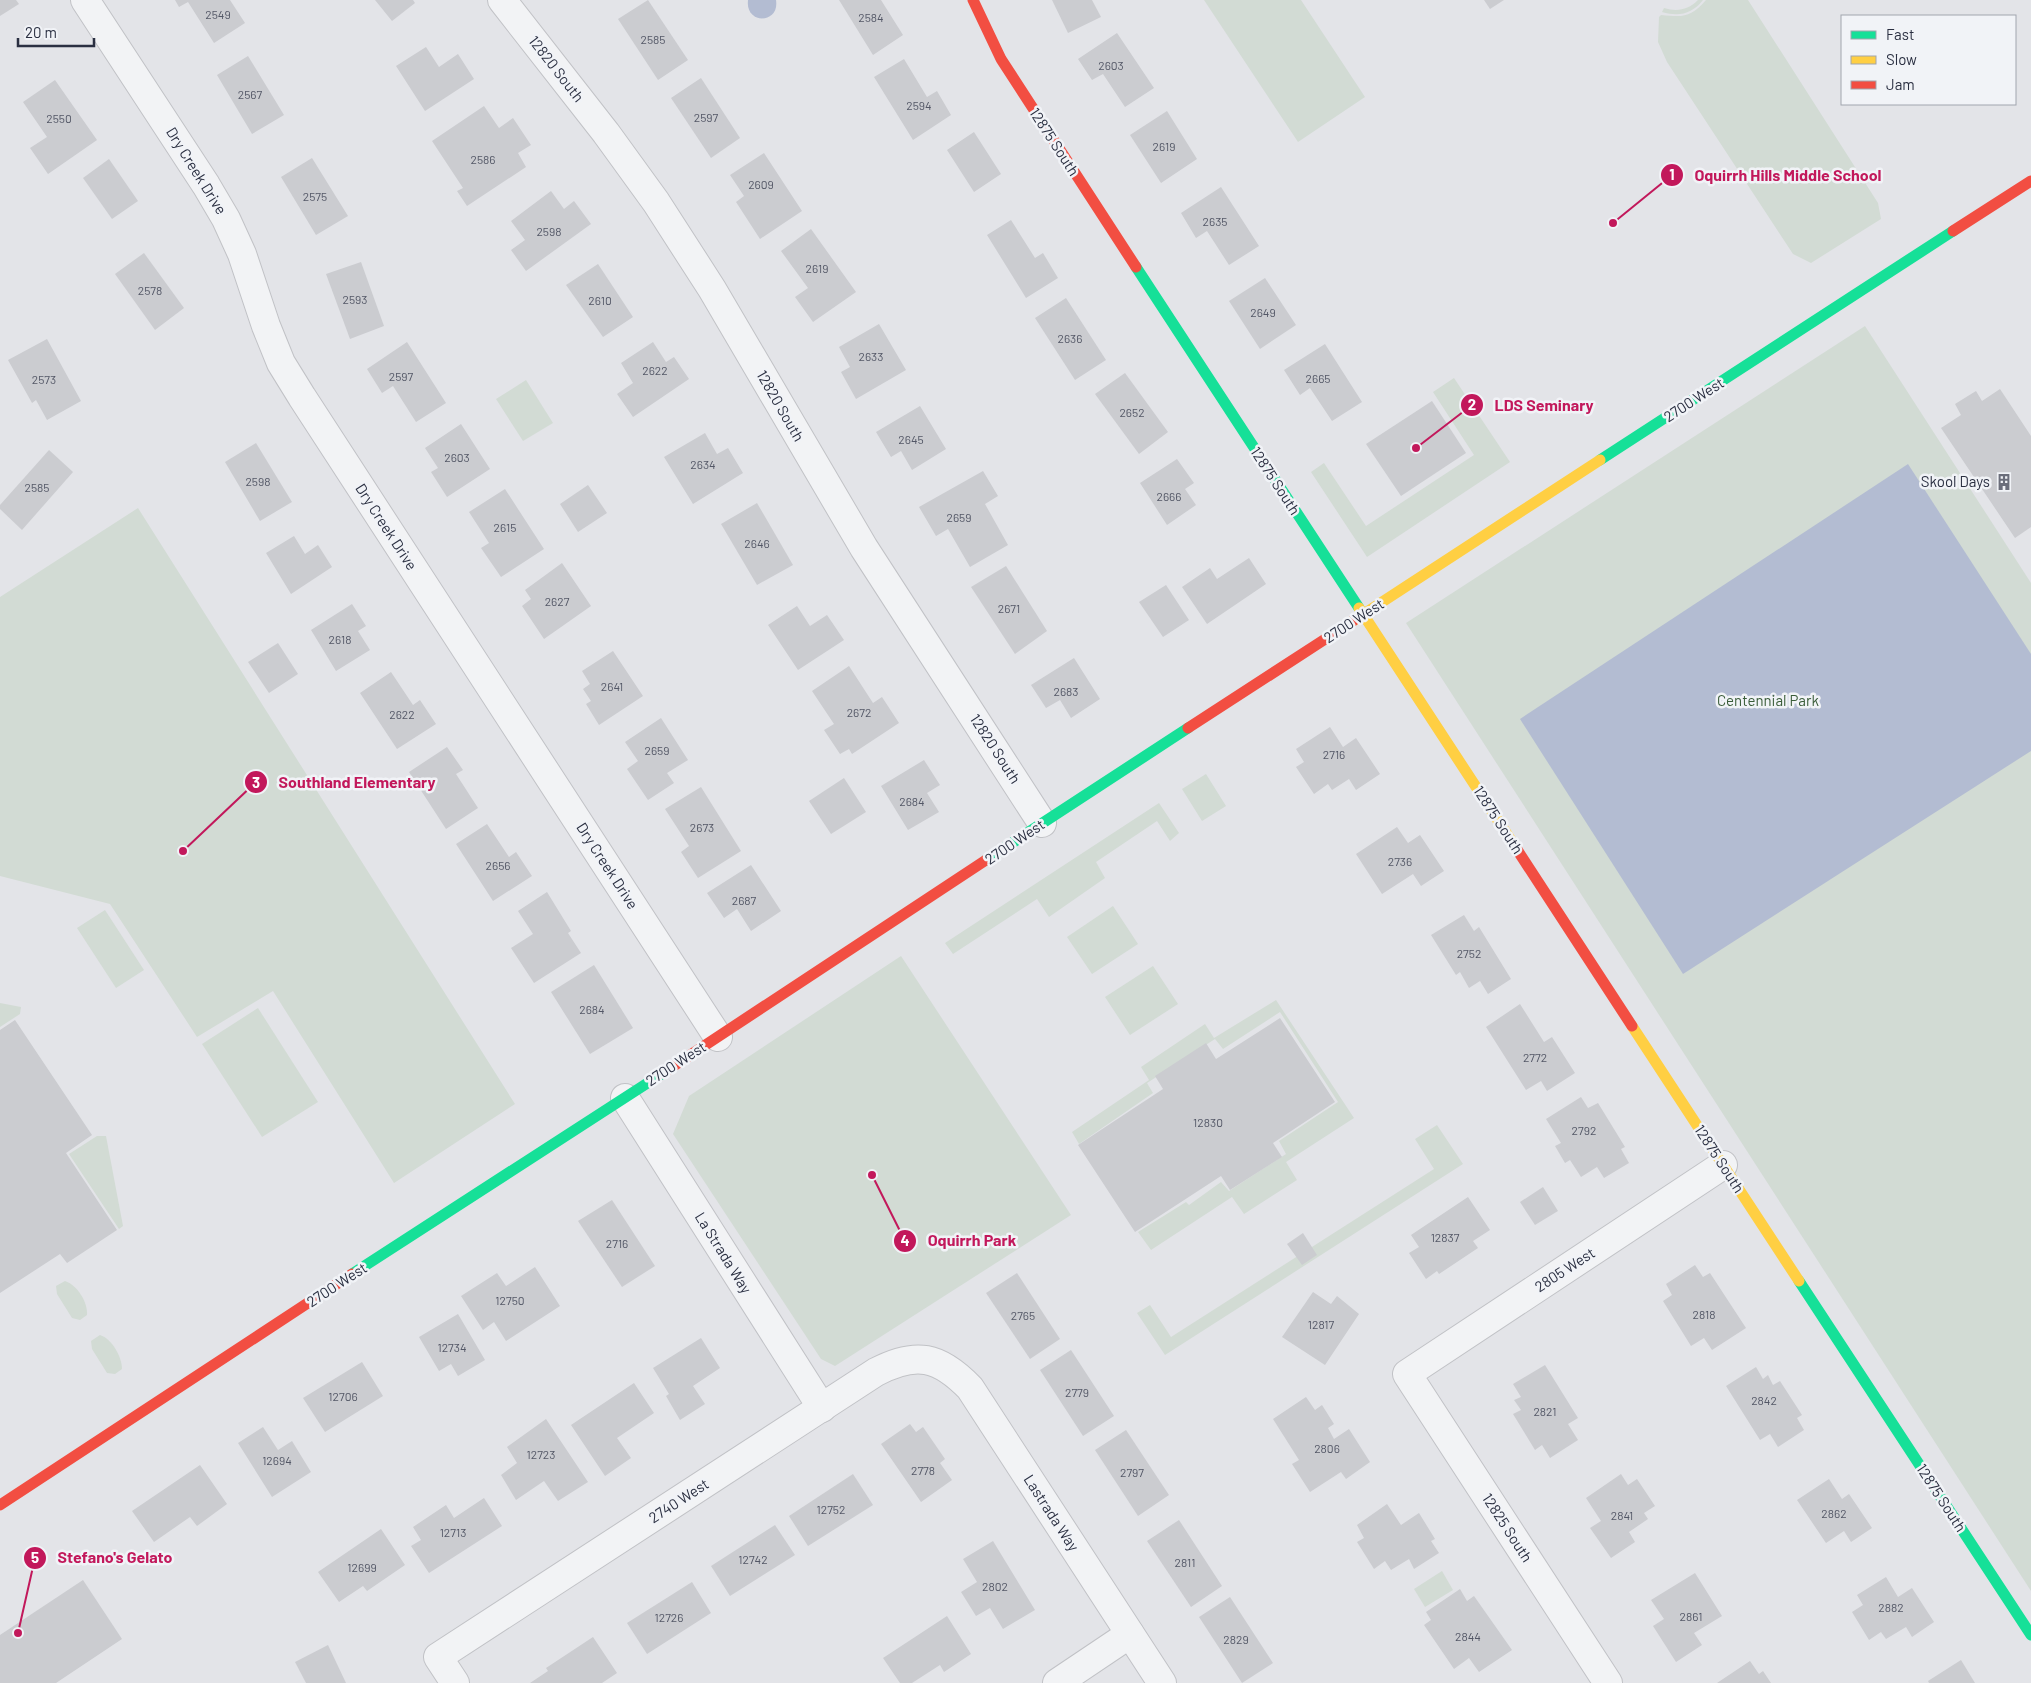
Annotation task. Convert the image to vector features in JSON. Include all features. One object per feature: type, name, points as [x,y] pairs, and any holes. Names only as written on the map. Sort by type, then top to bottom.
[{"type":"main road","name":"12875 South","points":[[973,0],[1001,59],[1022,93],[2031,1635]]},
{"type":"main road","name":"2700 West","points":[[0,1505],[176,1388],[625,1098],[1042,823],[2031,181]]},
{"type":"street","name":"Dry Creek Drive","points":[[85,0],[206,185],[226,220],[242,254],[266,326],[281,363],[718,1037]]},
{"type":"street","name":"12820 South","points":[[502,0],[606,133],[656,202],[717,298],[864,548],[1042,823]]},
{"type":"street","name":"La Strada Way","points":[[625,1098],[822,1408]]},
{"type":"street","name":"2805 West","points":[[1407,1374],[1723,1165]]},
{"type":"street","name":"2740 West","points":[[455,1683],[438,1657],[887,1366],[912,1359],[925,1358]]},
{"type":"street","name":"Lastrada Way","points":[[925,1358],[950,1369],[970,1388],[1162,1683]]},
{"type":"street","name":"12825 South","points":[[1407,1374],[1608,1683]]},
{"type":"street","points":[[1057,1683],[1130,1634]]},
{"type":"green space","points":[[1204,0],[1301,0],[1365,97],[1298,142]]},
{"type":"green space","points":[[1698,0],[1703,0],[1699,5],[1685,13],[1662,12],[1664,8],[1678,10],[1686,8]]},
{"type":"green space","points":[[1706,0],[1748,0],[1878,203],[1881,219],[1811,263],[1793,254],[1667,62],[1658,42],[1659,17],[1661,15],[1686,15]]},
{"type":"green space","name":"Centennial Park","points":[[1865,326],[2031,583],[2031,1591],[1406,623]]},
{"type":"green space","points":[[1454,378],[1510,462],[1367,557],[1311,472],[1324,463],[1366,526],[1474,455],[1433,392]]},
{"type":"green space","points":[[526,380],[553,423],[523,441],[496,399]]},
{"type":"green space","points":[[138,508],[515,1104],[394,1183],[273,991],[197,1037],[110,904],[0,876],[0,597]]},
{"type":"green space","points":[[1206,774],[1226,806],[1202,821],[1182,789]]},
{"type":"green space","points":[[1159,803],[1179,833],[1170,841],[1157,821],[1096,862],[1105,878],[1049,917],[1037,899],[953,954],[945,943]]},
{"type":"green space","points":[[1113,906],[1138,944],[1092,974],[1067,937]]},
{"type":"green space","points":[[105,910],[144,970],[116,988],[77,928]]},
{"type":"green space","points":[[901,956],[1071,1215],[835,1366],[821,1359],[673,1134],[689,1096]]},
{"type":"green space","points":[[1153,966],[1178,1004],[1130,1035],[1105,997]]},
{"type":"green space","points":[[1276,1000],[1354,1118],[1286,1162],[1297,1180],[1244,1214],[1232,1197],[1151,1250],[1138,1232],[1186,1202],[1189,1205],[1221,1182],[1229,1191],[1286,1154],[1279,1141],[1338,1102],[1280,1012],[1223,1049],[1215,1039],[1147,1083],[1153,1093],[1079,1144],[1072,1132],[1149,1080],[1141,1067],[1205,1024],[1214,1038]]},
{"type":"green space","points":[[0,1003],[21,1007],[20,1014],[0,1027]]},
{"type":"green space","points":[[258,1008],[318,1102],[262,1137],[202,1044]]},
{"type":"green space","points":[[1437,1125],[1463,1164],[1165,1355],[1137,1313],[1150,1305],[1171,1337],[1434,1169],[1415,1139]]},
{"type":"green space","points":[[97,1136],[106,1136],[123,1226],[119,1229],[69,1154]]},
{"type":"green space","points":[[65,1281],[74,1286],[86,1305],[87,1315],[80,1320],[72,1318],[57,1294],[56,1286]]},
{"type":"green space","points":[[100,1335],[112,1344],[122,1364],[122,1369],[115,1374],[107,1373],[92,1349],[91,1341]]},
{"type":"green space","points":[[1442,1571],[1453,1590],[1425,1607],[1414,1589]]},
{"type":"water","points":[[748,0],[776,0],[776,8],[773,14],[768,17],[757,17],[752,14]]},
{"type":"water","points":[[1908,464],[2031,654],[2031,751],[1683,974],[1520,719]]},
{"type":"building","points":[[0,0],[16,0],[19,4],[0,16]]},
{"type":"building","points":[[175,0],[230,0],[245,23],[214,43],[188,2],[179,7]]},
{"type":"building","points":[[375,0],[413,0],[415,3],[392,21]]},
{"type":"building","points":[[648,0],[688,60],[658,80],[618,19]]},
{"type":"building","points":[[839,0],[881,0],[903,35],[873,55]]},
{"type":"building","points":[[1052,0],[1092,0],[1101,17],[1068,33]]},
{"type":"building","points":[[1484,0],[1504,0],[1490,9]]},
{"type":"building","points":[[1117,33],[1154,88],[1125,107],[1103,74],[1092,80],[1078,59]]},
{"type":"building","points":[[426,47],[439,67],[458,54],[474,79],[425,111],[396,66]]},
{"type":"building","points":[[248,56],[284,115],[252,134],[217,75]]},
{"type":"building","points":[[904,59],[927,97],[937,91],[951,115],[913,140],[874,77]]},
{"type":"building","points":[[701,78],[740,138],[711,158],[671,98]]},
{"type":"building","points":[[55,80],[97,140],[48,174],[30,148],[47,137],[23,102]]},
{"type":"building","points":[[484,106],[499,128],[513,118],[531,145],[518,153],[526,167],[467,206],[457,191],[463,188],[432,141]]},
{"type":"building","points":[[1167,111],[1197,159],[1161,183],[1130,135]]},
{"type":"building","points":[[974,132],[1001,174],[974,192],[947,150]]},
{"type":"building","points":[[764,153],[802,211],[760,239],[736,202],[744,196],[730,175]]},
{"type":"building","points":[[312,158],[348,216],[316,235],[281,177]]},
{"type":"building","points":[[109,159],[138,201],[112,219],[83,178]]},
{"type":"building","points":[[1221,187],[1259,246],[1229,265],[1207,231],[1196,238],[1181,213]]},
{"type":"building","points":[[551,191],[564,209],[574,201],[591,224],[526,271],[511,250],[525,240],[511,221]]},
{"type":"building","points":[[1011,220],[1035,258],[1043,253],[1058,278],[1026,298],[987,235]]},
{"type":"building","points":[[811,229],[856,292],[813,322],[795,297],[808,288],[781,251]]},
{"type":"building","points":[[144,253],[184,308],[155,330],[115,274]]},
{"type":"building","points":[[361,262],[384,326],[350,339],[326,274]]},
{"type":"building","points":[[598,264],[633,317],[603,337],[566,285]]},
{"type":"building","points":[[1265,278],[1296,325],[1260,349],[1229,301]]},
{"type":"building","points":[[1066,298],[1106,360],[1075,380],[1035,318]]},
{"type":"building","points":[[879,324],[906,370],[856,399],[841,372],[850,367],[839,347]]},
{"type":"building","points":[[47,339],[81,401],[47,420],[36,400],[32,403],[8,360]]},
{"type":"building","points":[[407,342],[446,403],[416,422],[393,386],[382,393],[367,369]]},
{"type":"building","points":[[653,342],[666,362],[674,357],[689,379],[633,417],[617,394],[633,383],[621,363]]},
{"type":"building","points":[[1325,344],[1362,402],[1332,421],[1310,388],[1300,395],[1284,370]]},
{"type":"building","points":[[1125,373],[1168,432],[1139,454],[1095,394]]},
{"type":"building","name":"Skool Days","points":[[2000,389],[2031,436],[2031,527],[2015,538],[1941,428],[1961,415],[1955,404],[1976,391],[1982,401]]},
{"type":"building","points":[[1432,401],[1466,453],[1401,496],[1366,444]]},
{"type":"building","points":[[920,406],[946,449],[912,470],[901,451],[891,457],[876,432]]},
{"type":"building","points":[[461,424],[490,469],[447,497],[431,472],[438,468],[425,448]]},
{"type":"building","points":[[705,433],[717,454],[728,448],[743,473],[693,504],[664,457]]},
{"type":"building","points":[[256,443],[292,502],[260,521],[225,462]]},
{"type":"building","points":[[49,450],[73,472],[22,530],[0,509],[0,505]]},
{"type":"building","points":[[1177,459],[1194,483],[1185,489],[1196,505],[1167,525],[1140,483]]},
{"type":"building","points":[[983,471],[998,496],[985,504],[1008,545],[970,567],[948,529],[936,536],[919,507]]},
{"type":"building","points":[[588,485],[607,513],[578,532],[560,504]]},
{"type":"building","points":[[505,489],[544,549],[501,577],[481,548],[489,543],[469,512]]},
{"type":"building","points":[[757,503],[793,565],[757,585],[721,524]]},
{"type":"building","points":[[294,536],[305,554],[318,545],[332,567],[291,594],[266,553]]},
{"type":"building","points":[[1249,558],[1266,584],[1207,624],[1182,587],[1210,568],[1217,579]]},
{"type":"building","points":[[562,563],[591,606],[544,639],[522,606],[531,599],[525,590]]},
{"type":"building","points":[[1006,566],[1047,631],[1015,654],[971,587]]},
{"type":"building","points":[[1166,585],[1189,620],[1163,637],[1139,602]]},
{"type":"building","points":[[352,604],[366,626],[358,631],[370,650],[336,671],[311,630]]},
{"type":"building","points":[[797,606],[810,626],[827,615],[844,640],[798,670],[768,625]]},
{"type":"building","points":[[278,643],[298,674],[269,693],[248,662]]},
{"type":"building","points":[[613,651],[643,696],[599,725],[586,704],[591,701],[583,689],[590,684],[582,671]]},
{"type":"building","points":[[1074,658],[1100,699],[1071,718],[1060,700],[1046,708],[1031,685]]},
{"type":"building","points":[[849,666],[873,703],[882,697],[899,723],[852,754],[849,749],[840,754],[824,730],[834,724],[812,691]]},
{"type":"building","points":[[391,672],[413,705],[420,700],[436,724],[397,749],[360,693]]},
{"type":"building","points":[[661,718],[688,760],[667,773],[674,783],[648,800],[627,769],[638,761],[625,742]]},
{"type":"building","points":[[1330,727],[1343,747],[1356,738],[1380,774],[1356,790],[1349,779],[1332,790],[1328,784],[1314,794],[1296,767],[1304,762],[1296,749]]},
{"type":"building","points":[[447,747],[463,770],[456,774],[478,808],[446,829],[409,772]]},
{"type":"building","points":[[924,760],[940,785],[927,793],[939,812],[908,830],[881,786]]},
{"type":"building","points":[[844,778],[866,812],[831,834],[809,801]]},
{"type":"building","points":[[701,787],[741,851],[698,878],[681,852],[689,846],[665,809]]},
{"type":"building","points":[[487,824],[509,857],[516,852],[532,876],[493,901],[456,844]]},
{"type":"building","points":[[1397,827],[1408,843],[1420,835],[1444,871],[1421,886],[1413,874],[1382,894],[1356,854]]},
{"type":"building","points":[[751,865],[781,911],[751,931],[737,909],[724,918],[707,893]]},
{"type":"building","points":[[547,892],[571,931],[568,933],[581,953],[534,983],[511,948],[533,934],[518,911]]},
{"type":"building","points":[[1464,915],[1474,931],[1479,927],[1511,979],[1488,994],[1480,981],[1469,988],[1460,972],[1456,975],[1431,935]]},
{"type":"building","points":[[594,965],[633,1028],[590,1054],[551,992]]},
{"type":"building","points":[[1520,1004],[1544,1042],[1552,1037],[1575,1073],[1547,1091],[1541,1081],[1526,1090],[1486,1027]]},
{"type":"building","points":[[1280,1018],[1335,1102],[1273,1143],[1282,1157],[1230,1190],[1221,1176],[1135,1232],[1078,1145],[1163,1089],[1155,1076],[1206,1043],[1216,1059]]},
{"type":"building","points":[[15,1020],[92,1135],[66,1153],[117,1230],[67,1263],[60,1254],[0,1293],[0,1030]]},
{"type":"building","points":[[1581,1097],[1588,1108],[1598,1103],[1625,1147],[1621,1149],[1629,1163],[1604,1178],[1597,1167],[1581,1177],[1570,1160],[1565,1163],[1555,1146],[1561,1143],[1546,1119]]},
{"type":"building","points":[[1543,1187],[1558,1211],[1535,1225],[1520,1202]]},
{"type":"building","points":[[1468,1197],[1490,1230],[1473,1241],[1478,1248],[1439,1274],[1437,1271],[1426,1279],[1409,1253],[1419,1247],[1411,1235]]},
{"type":"building","points":[[612,1200],[655,1266],[622,1287],[578,1221]]},
{"type":"building","points":[[1303,1233],[1317,1255],[1302,1265],[1287,1244]]},
{"type":"building","points":[[1695,1265],[1703,1277],[1710,1273],[1746,1328],[1712,1350],[1704,1338],[1691,1346],[1663,1301],[1672,1295],[1666,1284]]},
{"type":"building","points":[[535,1267],[560,1306],[506,1341],[494,1322],[483,1330],[461,1296],[497,1273],[506,1286]]},
{"type":"building","points":[[1017,1273],[1060,1339],[1030,1359],[986,1293]]},
{"type":"building","points":[[1313,1292],[1331,1304],[1337,1296],[1359,1314],[1325,1365],[1282,1337]]},
{"type":"building","points":[[458,1314],[485,1360],[458,1376],[451,1364],[439,1371],[419,1337]]},
{"type":"building","points":[[701,1338],[720,1368],[693,1386],[705,1404],[680,1420],[666,1396],[669,1394],[653,1368]]},
{"type":"building","points":[[1071,1350],[1114,1416],[1083,1436],[1040,1370]]},
{"type":"building","points":[[362,1362],[383,1396],[325,1432],[303,1398]]},
{"type":"building","points":[[1545,1365],[1578,1418],[1568,1424],[1578,1440],[1550,1458],[1542,1445],[1535,1450],[1513,1414],[1521,1410],[1514,1400],[1521,1397],[1513,1384]]},
{"type":"building","points":[[1756,1367],[1763,1379],[1768,1375],[1773,1385],[1780,1381],[1802,1415],[1797,1418],[1804,1430],[1778,1447],[1770,1434],[1760,1440],[1726,1386]]},
{"type":"building","points":[[634,1383],[654,1413],[617,1438],[631,1458],[605,1476],[571,1425]]},
{"type":"building","points":[[1306,1397],[1315,1410],[1322,1405],[1334,1424],[1328,1428],[1334,1439],[1349,1429],[1370,1462],[1346,1479],[1341,1472],[1310,1492],[1292,1464],[1299,1460],[1273,1419]]},
{"type":"building","points":[[546,1419],[588,1482],[558,1501],[544,1481],[516,1500],[501,1475],[517,1463],[507,1447]]},
{"type":"building","points":[[910,1424],[916,1432],[923,1427],[945,1459],[940,1463],[952,1480],[921,1502],[881,1444]]},
{"type":"building","points":[[263,1427],[278,1450],[292,1441],[311,1472],[272,1497],[238,1443]]},
{"type":"building","points":[[1126,1430],[1169,1495],[1138,1516],[1095,1450]]},
{"type":"building","points":[[200,1465],[227,1504],[197,1526],[190,1517],[154,1542],[132,1511]]},
{"type":"building","points":[[853,1474],[873,1505],[808,1546],[789,1516]]},
{"type":"building","points":[[1621,1474],[1628,1485],[1637,1479],[1655,1506],[1644,1513],[1648,1519],[1629,1532],[1635,1542],[1611,1558],[1590,1528],[1601,1521],[1586,1498]]},
{"type":"building","points":[[1829,1479],[1842,1499],[1849,1494],[1872,1528],[1851,1542],[1844,1531],[1826,1543],[1797,1500]]},
{"type":"building","points":[[484,1498],[502,1526],[429,1573],[411,1546],[421,1540],[413,1527],[446,1505],[454,1518]]},
{"type":"building","points":[[1387,1504],[1401,1525],[1419,1513],[1435,1539],[1431,1541],[1439,1553],[1414,1569],[1409,1559],[1391,1570],[1385,1561],[1374,1569],[1357,1542],[1364,1538],[1357,1525]]},
{"type":"building","points":[[1179,1520],[1222,1586],[1191,1607],[1147,1541]]},
{"type":"building","points":[[775,1525],[795,1555],[730,1596],[711,1566]]},
{"type":"building","points":[[381,1529],[405,1565],[367,1591],[363,1586],[339,1602],[318,1572]]},
{"type":"building","points":[[993,1541],[1035,1610],[1003,1629],[990,1608],[976,1616],[961,1592],[977,1582],[963,1559]]},
{"type":"building","points":[[1695,1573],[1722,1616],[1694,1633],[1702,1645],[1676,1662],[1653,1626],[1664,1619],[1651,1600]]},
{"type":"building","points":[[1886,1577],[1898,1597],[1912,1588],[1934,1622],[1912,1637],[1906,1627],[1886,1639],[1881,1632],[1869,1640],[1852,1612],[1863,1605],[1857,1595]]},
{"type":"building","points":[[83,1580],[122,1639],[56,1683],[0,1683],[0,1635]]},
{"type":"building","points":[[692,1582],[711,1613],[647,1654],[627,1623]]},
{"type":"building","points":[[1460,1589],[1467,1601],[1474,1596],[1512,1650],[1479,1672],[1469,1658],[1454,1669],[1424,1625],[1431,1620],[1426,1612]]},
{"type":"building","points":[[1230,1597],[1273,1663],[1242,1683],[1199,1617]]},
{"type":"building","points":[[947,1616],[971,1654],[944,1672],[940,1665],[912,1683],[900,1683],[883,1658]]},
{"type":"building","points":[[593,1637],[617,1673],[602,1683],[530,1683],[548,1671],[546,1668]]},
{"type":"building","points":[[328,1645],[346,1683],[306,1683],[295,1662]]},
{"type":"building","points":[[1961,1660],[1975,1683],[1929,1683],[1928,1681]]},
{"type":"building","points":[[1750,1661],[1759,1674],[1763,1671],[1771,1683],[1717,1683]]},
{"type":"traffic: fast","points":[[1600,460],[1953,231]]},
{"type":"traffic: fast","points":[[1136,267],[1359,608]]},
{"type":"traffic: fast","points":[[986,860],[1188,728]]},
{"type":"traffic: fast","points":[[352,1274],[663,1073]]},
{"type":"traffic: fast","points":[[1799,1281],[2031,1635]]},
{"type":"traffic: slow","points":[[1353,621],[1600,460]]},
{"type":"traffic: slow","points":[[1359,608],[1516,848]]},
{"type":"traffic: slow","points":[[1632,1026],[1799,1281]]},
{"type":"traffic: jam","points":[[973,0],[1001,59],[1136,267]]},
{"type":"traffic: jam","points":[[1953,231],[2031,181]]},
{"type":"traffic: jam","points":[[1188,728],[1353,621]]},
{"type":"traffic: jam","points":[[1516,848],[1632,1026]]},
{"type":"traffic: jam","points":[[663,1073],[986,860]]},
{"type":"traffic: jam","points":[[0,1505],[352,1274]]},
{"type":"place","name":"Oquirrh Hills Middle School","points":[[1613,223]]},
{"type":"place","name":"LDS Seminary","points":[[1416,448]]},
{"type":"place","name":"Skool Days","points":[[2004,482]]},
{"type":"place","name":"Southland Elementary","points":[[183,851]]},
{"type":"place","name":"Oquirrh Park","points":[[872,1175]]},
{"type":"place","name":"Stefano's Gelato","points":[[18,1633]]}]
